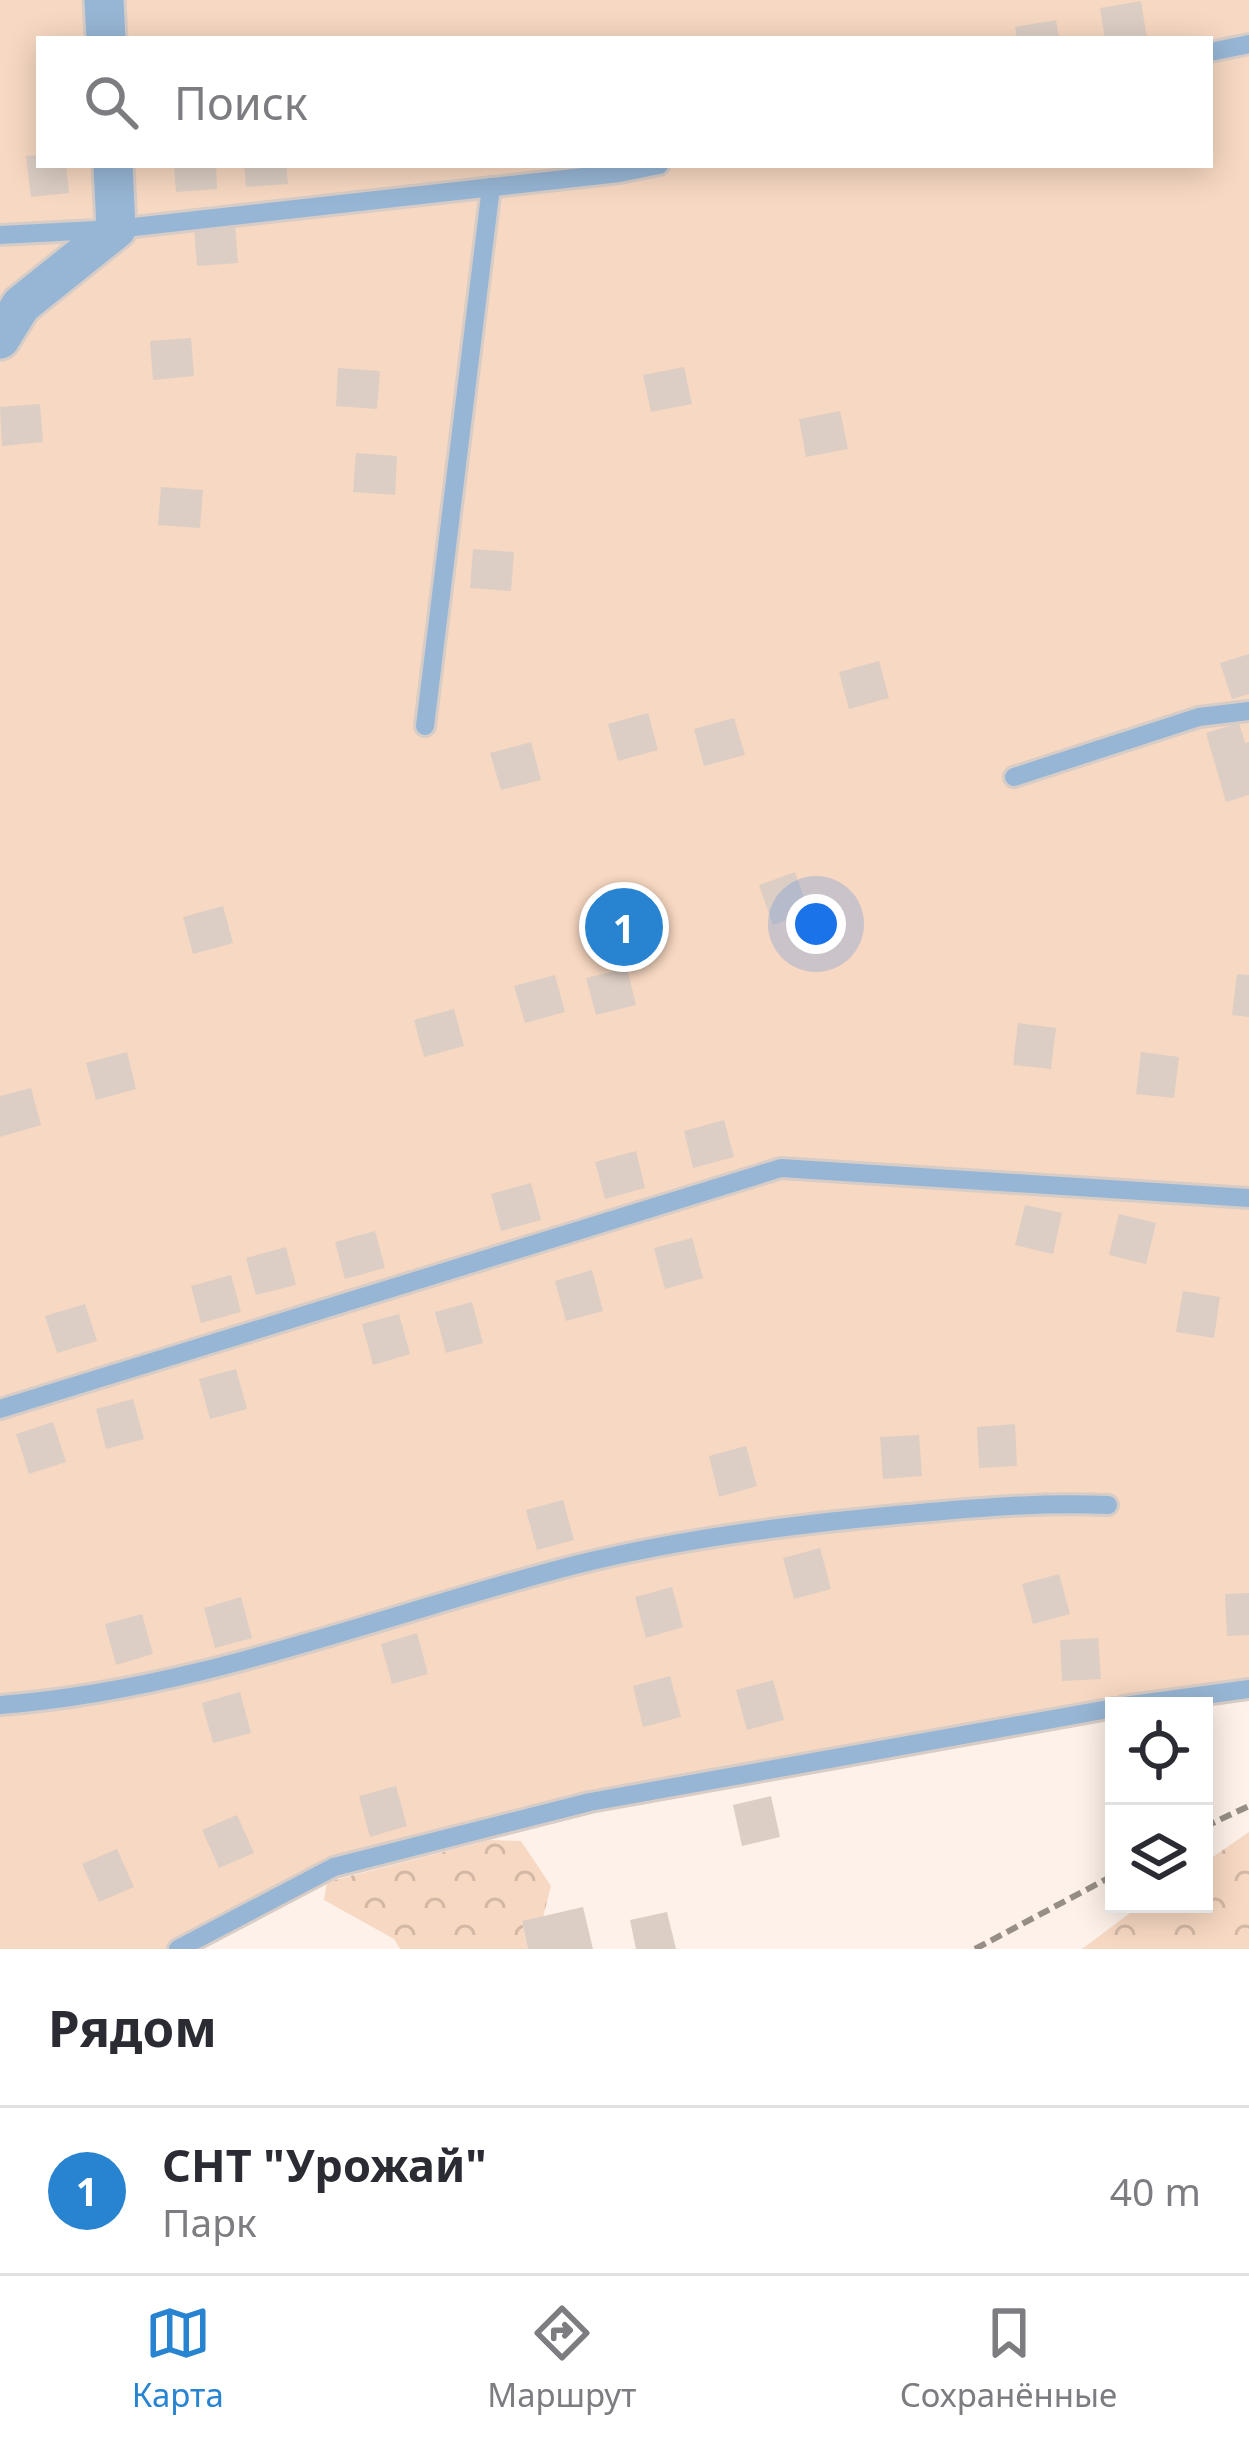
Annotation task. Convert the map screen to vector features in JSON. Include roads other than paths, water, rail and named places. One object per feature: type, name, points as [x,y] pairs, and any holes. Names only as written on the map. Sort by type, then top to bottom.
[{"type":"street","points":[[104,0],[106,36]]},
{"type":"street","points":[[0,339],[21,305],[116,229],[112,168]]},
{"type":"lane","points":[[1213,51],[1249,44]]},
{"type":"lane","points":[[0,235],[116,229],[636,168]]},
{"type":"lane","points":[[424,726],[491,187]]},
{"type":"lane","points":[[1014,777],[1199,717],[1249,711]]},
{"type":"lane","points":[[0,1409],[781,1168],[1249,1198]]},
{"type":"lane","points":[[0,1705],[113,1693],[578,1564],[771,1528],[1041,1502],[1108,1505]]},
{"type":"lane","points":[[1190,1697],[1249,1689]]},
{"type":"lane","points":[[178,1949],[352,1862],[590,1802],[1105,1710]]},
{"type":"place","name":"СНТ \"Урожай\"","points":[[624,927]]}]
